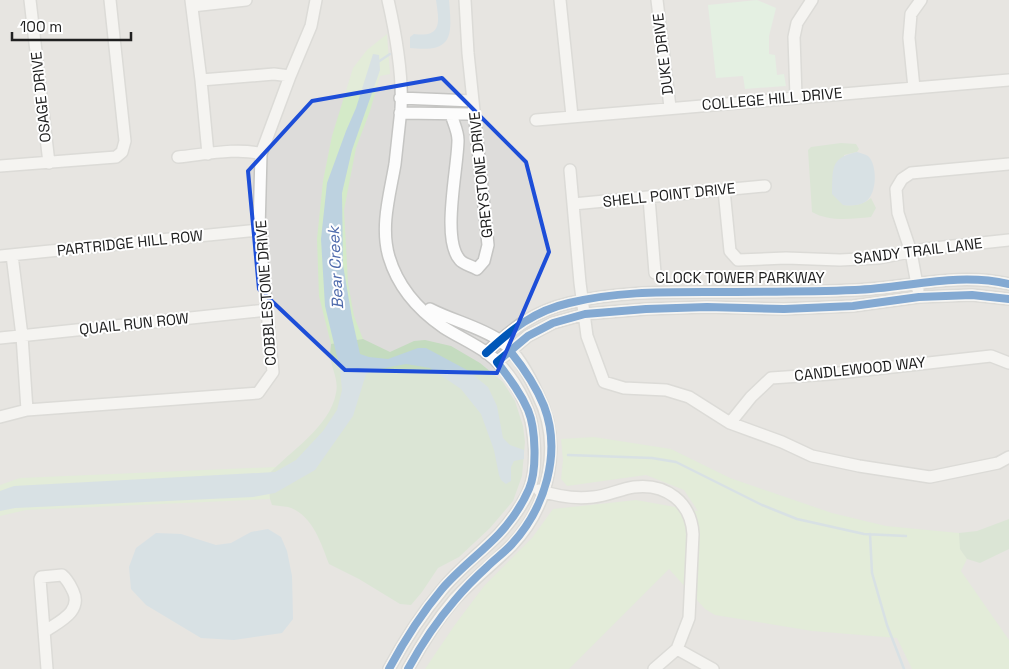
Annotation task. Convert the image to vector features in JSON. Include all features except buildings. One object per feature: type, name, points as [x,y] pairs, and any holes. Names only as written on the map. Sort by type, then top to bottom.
[{"type":"street","name":"OSAGE DRIVE","points":[[30,0],[49,163]]},
{"type":"street","points":[[0,166],[116,158],[122,152],[125,141],[110,0]]},
{"type":"street","points":[[208,154],[191,3],[246,0]]},
{"type":"street","name":"COBBLESTONE DRIVE","points":[[0,417],[27,410],[258,393],[273,372],[259,230],[261,154],[310,26],[316,0]]},
{"type":"street","points":[[388,0],[395,33],[400,98],[395,163],[385,222],[389,255],[399,283],[412,301],[442,326],[486,353],[497,362],[515,385],[529,412],[534,434],[535,456],[530,488],[515,514],[500,533],[474,556],[442,590],[407,636],[389,669]]},
{"type":"street","name":"GREYSTONE DRIVE","points":[[451,114],[458,139],[452,206],[451,232],[453,247],[460,260],[477,268],[484,261],[488,245],[464,0]]},
{"type":"street","points":[[560,0],[572,116]]},
{"type":"street","name":"DUKE DRIVE","points":[[657,0],[670,108]]},
{"type":"street","points":[[796,97],[794,37],[797,23],[812,0]]},
{"type":"street","points":[[914,88],[909,30],[911,14],[921,0]]},
{"type":"street","points":[[201,80],[274,74],[290,76]]},
{"type":"street","name":"COLLEGE HILL DRIVE","points":[[536,120],[1009,80]]},
{"type":"street","points":[[400,98],[473,101]]},
{"type":"street","points":[[400,113],[474,114]]},
{"type":"street","points":[[178,158],[252,151],[261,154]]},
{"type":"street","points":[[919,297],[911,252],[898,213],[896,188],[902,179],[912,172],[1009,164]]},
{"type":"street","points":[[570,170],[586,336],[604,382],[624,388],[666,390],[689,397],[730,423],[782,442],[812,456],[859,466],[930,477],[998,464],[1009,457]]},
{"type":"street","name":"SHELL POINT DRIVE","points":[[573,204],[766,186]]},
{"type":"street","name":"SANDY TRAIL LANE","points":[[724,190],[730,251],[738,260],[879,258],[926,249],[1009,240]]},
{"type":"street","points":[[649,198],[655,273]]},
{"type":"street","name":"PARTRIDGE HILL ROW","points":[[0,256],[259,230]]},
{"type":"street","points":[[12,255],[22,336],[27,410]]},
{"type":"street","name":"CLOCK TOWER PARKWAY","points":[[486,353],[527,319],[547,309],[608,295],[638,292],[858,290],[945,279],[980,280],[1009,284]]},
{"type":"street","name":"CLOCK TOWER PARKWAY","points":[[497,362],[528,336],[553,323],[585,314],[707,307],[784,309],[853,306],[919,297],[972,295],[1009,299]]},
{"type":"street","points":[[408,669],[421,646],[454,600],[485,568],[512,545],[529,523],[544,492],[551,456],[550,432],[544,406],[530,377],[510,351],[500,340],[412,301]]},
{"type":"street","name":"QUAIL RUN ROW","points":[[0,338],[267,310]]},
{"type":"street","name":"CANDLEWOOD WAY","points":[[730,423],[751,397],[771,378],[830,374],[990,356],[1009,363]]},
{"type":"street","points":[[530,488],[560,496],[593,498],[633,487],[647,486],[664,490],[682,504],[691,519],[693,534],[689,618],[677,649],[654,669]]},
{"type":"street","points":[[44,632],[73,611],[76,604],[75,596],[62,575],[42,577],[40,579],[44,632],[48,669]]},
{"type":"street","points":[[407,636],[421,646]]},
{"type":"street","points":[[677,649],[713,669]]},
{"type":"highlighted area","points":[[442,78],[526,162],[549,252],[497,373],[345,370],[259,289],[248,171],[312,101]]},
{"type":"shaded area","points":[[0,0],[1009,0],[1009,669],[0,669]]},
{"type":"green space","points":[[757,0],[776,8],[769,36],[769,54],[775,55],[777,75],[784,74],[786,86],[745,89],[743,76],[716,78],[708,5]]},
{"type":"green space","points":[[387,34],[390,74],[380,76],[370,111],[356,148],[344,210],[348,283],[354,316],[363,339],[331,344],[319,296],[317,239],[323,181],[332,136],[353,68],[367,50]]},
{"type":"green space","points":[[841,143],[856,144],[859,149],[857,152],[844,155],[843,205],[858,205],[871,198],[876,208],[871,217],[833,219],[812,212],[808,150],[811,147]]},
{"type":"green space","points":[[363,339],[390,352],[414,341],[425,340],[451,346],[480,363],[503,382],[515,401],[523,426],[525,442],[522,476],[513,501],[490,528],[459,557],[438,568],[411,605],[400,604],[359,579],[329,564],[314,530],[303,516],[288,507],[272,505],[270,499],[268,475],[318,428],[332,405],[337,388],[330,355],[331,344]]},
{"type":"green space","points":[[594,437],[671,449],[730,478],[832,513],[886,526],[959,533],[961,549],[967,559],[961,571],[1009,640],[1009,669],[912,669],[897,638],[812,631],[715,615],[705,609],[669,569],[569,669],[425,669],[484,586],[532,538],[553,509],[636,500],[698,511],[684,490],[646,475],[567,486],[561,479],[563,460],[561,439]]},
{"type":"green space","points":[[276,467],[268,475],[270,499],[26,510],[0,516],[0,485],[20,478]]},
{"type":"green space","points":[[1009,519],[1009,549],[980,563],[967,559],[960,549],[959,533],[977,531]]},
{"type":"water","points":[[436,0],[449,0],[450,32],[447,39],[435,48],[410,48],[410,37],[414,34],[423,35],[430,33],[437,26]]},
{"type":"water","points":[[373,54],[379,55],[380,70],[352,150],[342,193],[343,265],[360,354],[388,359],[418,348],[426,348],[467,370],[488,387],[497,406],[503,438],[510,445],[524,450],[524,459],[514,461],[511,467],[511,481],[506,484],[501,480],[494,450],[481,414],[461,389],[430,368],[406,364],[374,370],[366,374],[353,416],[315,470],[275,493],[253,497],[15,508],[0,511],[0,491],[14,486],[275,472],[296,460],[323,431],[337,410],[342,390],[340,369],[325,306],[321,239],[327,183],[356,108]]},
{"type":"water","points":[[857,152],[867,155],[871,160],[875,173],[874,187],[865,202],[843,205],[832,194],[834,166],[841,158]]},
{"type":"water","points":[[268,529],[281,537],[287,551],[292,576],[293,619],[282,633],[234,640],[201,638],[146,605],[131,589],[129,567],[136,548],[156,533],[181,534],[216,545],[231,543],[251,532]]},
{"type":"waterway","name":"Bear Creek","points":[[378,62],[390,54]]},
{"type":"waterway","points":[[568,455],[652,458],[676,462],[762,505],[797,519],[864,534],[906,536]]},
{"type":"waterway","points":[[870,534],[872,573],[887,625],[904,669]]},
{"type":"cycle path","points":[[486,353],[514,329],[534,316],[556,306],[586,299],[653,293],[798,292],[875,289],[951,280],[989,281],[1009,284]]},
{"type":"cycle path","points":[[389,669],[413,628],[434,598],[503,529],[520,507],[529,489],[532,481],[534,461],[534,439],[531,418],[514,385],[497,362],[528,336],[553,323],[585,314],[646,309],[707,307],[784,309],[853,306],[919,297],[972,295],[1009,299]]},
{"type":"cycle path","points":[[408,669],[418,651],[448,608],[524,530],[541,497],[547,479],[551,442],[544,406],[529,377],[510,351]]}]
